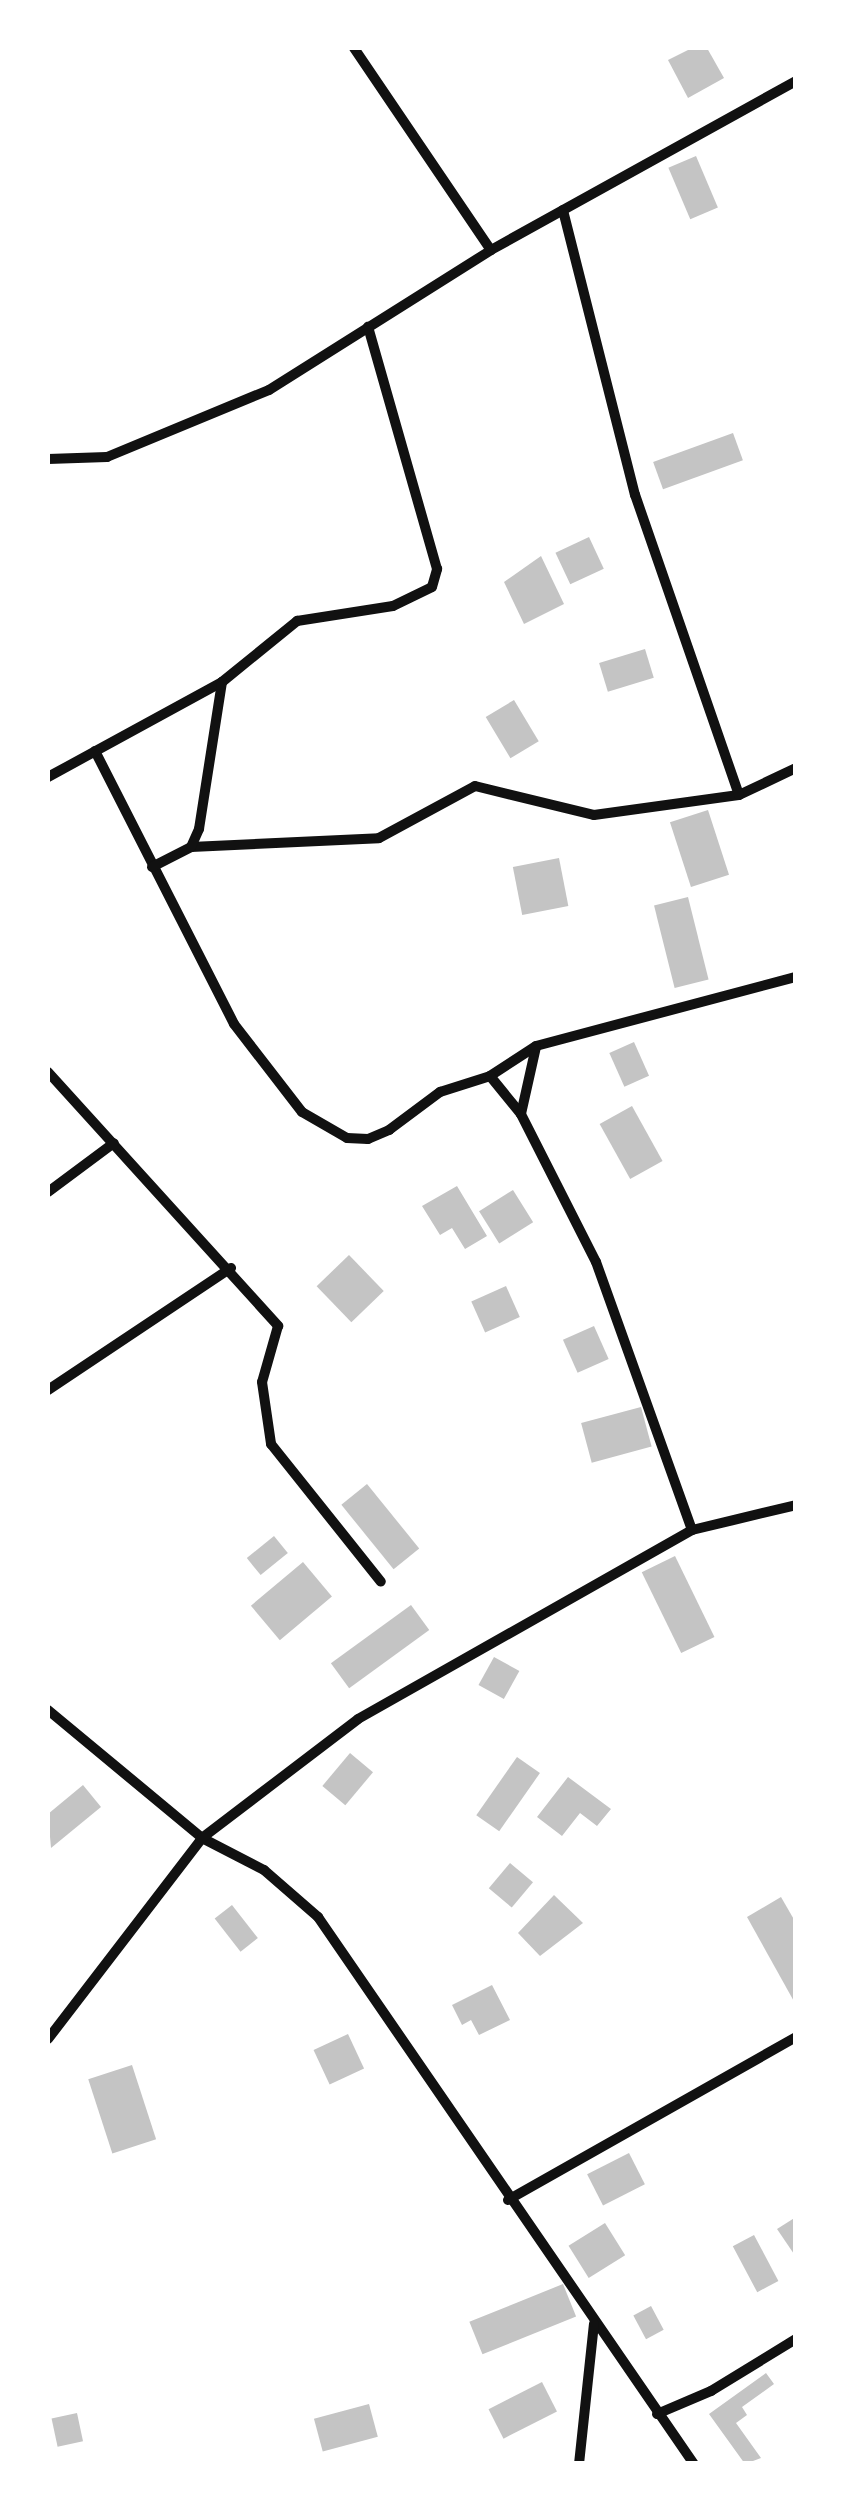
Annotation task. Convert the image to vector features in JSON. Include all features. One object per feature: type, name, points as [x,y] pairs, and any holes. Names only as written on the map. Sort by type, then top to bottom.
[{"type":"street","points":[[354,48],[490,250]]},
{"type":"street","points":[[48,460],[107,457],[269,390],[490,250],[796,81]]},
{"type":"street","points":[[563,210],[635,495],[739,794]]},
{"type":"street","points":[[48,777],[222,682],[269,639],[312,614],[393,606],[432,587],[437,569],[368,328]]},
{"type":"street","points":[[191,847],[222,682]]},
{"type":"street","points":[[96,751],[234,1024],[275,1082],[325,1128],[368,1139],[440,1092],[490,1076],[536,1046],[796,977]]},
{"type":"street","points":[[152,867],[191,847],[379,838],[475,786],[594,815],[739,794],[796,768]]},
{"type":"street","points":[[521,1114],[536,1046]]},
{"type":"street","points":[[48,1072],[231,1268],[278,1326],[262,1382],[272,1444],[381,1582]]},
{"type":"street","points":[[490,1076],[521,1114],[596,1262],[692,1530]]},
{"type":"street","points":[[48,1192],[114,1143]]},
{"type":"street","points":[[48,1390],[231,1268]]},
{"type":"street","points":[[48,2039],[202,1838],[358,1719],[692,1530],[796,1505]]},
{"type":"street","points":[[48,1710],[202,1838],[264,1870],[318,1918],[406,2039],[508,2200],[694,2464]]},
{"type":"street","points":[[508,2200],[796,2038]]},
{"type":"street","points":[[579,2464],[594,2323]]},
{"type":"street","points":[[658,2414],[712,2391],[796,2339]]},
{"type":"building","points":[[692,48],[707,48],[724,78],[688,98],[668,60]]},
{"type":"building","points":[[696,156],[718,208],[690,219],[668,168]]},
{"type":"building","points":[[733,433],[743,460],[663,489],[653,462]]},
{"type":"building","points":[[589,537],[604,569],[570,584],[555,553]]},
{"type":"building","points":[[541,556],[564,604],[524,624],[504,582]]},
{"type":"building","points":[[645,649],[654,678],[608,692],[599,663]]},
{"type":"building","points":[[514,700],[539,741],[510,758],[486,717]]},
{"type":"building","points":[[708,810],[729,875],[691,887],[670,822]]},
{"type":"building","points":[[559,858],[568,906],[522,915],[513,867]]},
{"type":"building","points":[[688,897],[709,979],[675,988],[654,905]]},
{"type":"building","points":[[634,1042],[649,1076],[624,1087],[609,1053]]},
{"type":"building","points":[[632,1106],[663,1161],[630,1179],[600,1124]]},
{"type":"building","points":[[457,1186],[487,1236],[465,1249],[452,1228],[440,1235],[422,1206]]},
{"type":"building","points":[[513,1190],[533,1222],[499,1243],[479,1211]]},
{"type":"building","points":[[349,1255],[384,1291],[351,1322],[317,1286]]},
{"type":"building","points":[[506,1286],[520,1317],[485,1333],[471,1301]]},
{"type":"building","points":[[594,1326],[609,1359],[578,1373],[563,1340]]},
{"type":"building","points":[[641,1407],[652,1447],[592,1463],[581,1423]]},
{"type":"building","points":[[367,1484],[419,1549],[394,1569],[341,1505]]},
{"type":"building","points":[[274,1536],[288,1553],[261,1575],[247,1558]]},
{"type":"building","points":[[675,1556],[714,1637],[681,1653],[642,1572]]},
{"type":"building","points":[[303,1562],[332,1596],[280,1640],[251,1606]]},
{"type":"building","points":[[411,1605],[429,1630],[349,1688],[331,1663]]},
{"type":"building","points":[[494,1657],[519,1671],[504,1699],[478,1685]]},
{"type":"building","points":[[350,1753],[373,1772],[345,1805],[322,1786]]},
{"type":"building","points":[[517,1757],[540,1773],[499,1831],[476,1815]]},
{"type":"building","points":[[568,1777],[611,1809],[597,1826],[580,1813],[562,1836],[537,1817]]},
{"type":"building","points":[[83,1785],[101,1807],[51,1848],[48,1814]]},
{"type":"building","points":[[510,1863],[533,1882],[512,1908],[489,1888]]},
{"type":"building","points":[[554,1895],[583,1923],[540,1956],[518,1933]]},
{"type":"building","points":[[781,1897],[796,1923],[796,2005],[747,1917]]},
{"type":"building","points":[[232,1905],[258,1938],[241,1952],[215,1919]]},
{"type":"building","points":[[492,1985],[510,2020],[479,2035],[471,2020],[462,2025],[452,2005]]},
{"type":"building","points":[[348,2034],[364,2068],[330,2084],[314,2050]]},
{"type":"building","points":[[132,2065],[156,2139],[112,2153],[88,2079]]},
{"type":"building","points":[[629,2153],[645,2184],[603,2206],[587,2174]]},
{"type":"building","points":[[796,2217],[796,2257],[777,2229]]},
{"type":"building","points":[[605,2223],[625,2255],[589,2278],[569,2246]]},
{"type":"building","points":[[754,2235],[778,2281],[757,2292],[733,2246]]},
{"type":"building","points":[[563,2284],[576,2316],[482,2354],[469,2322]]},
{"type":"building","points":[[651,2306],[664,2330],[646,2339],[633,2315]]},
{"type":"building","points":[[766,2373],[774,2384],[742,2407],[747,2415],[736,2423],[761,2458],[745,2464],[709,2414]]},
{"type":"building","points":[[542,2382],[557,2411],[504,2439],[489,2409]]},
{"type":"building","points":[[369,2404],[378,2437],[323,2452],[314,2419]]},
{"type":"building","points":[[77,2413],[83,2441],[58,2447],[52,2418]]}]
